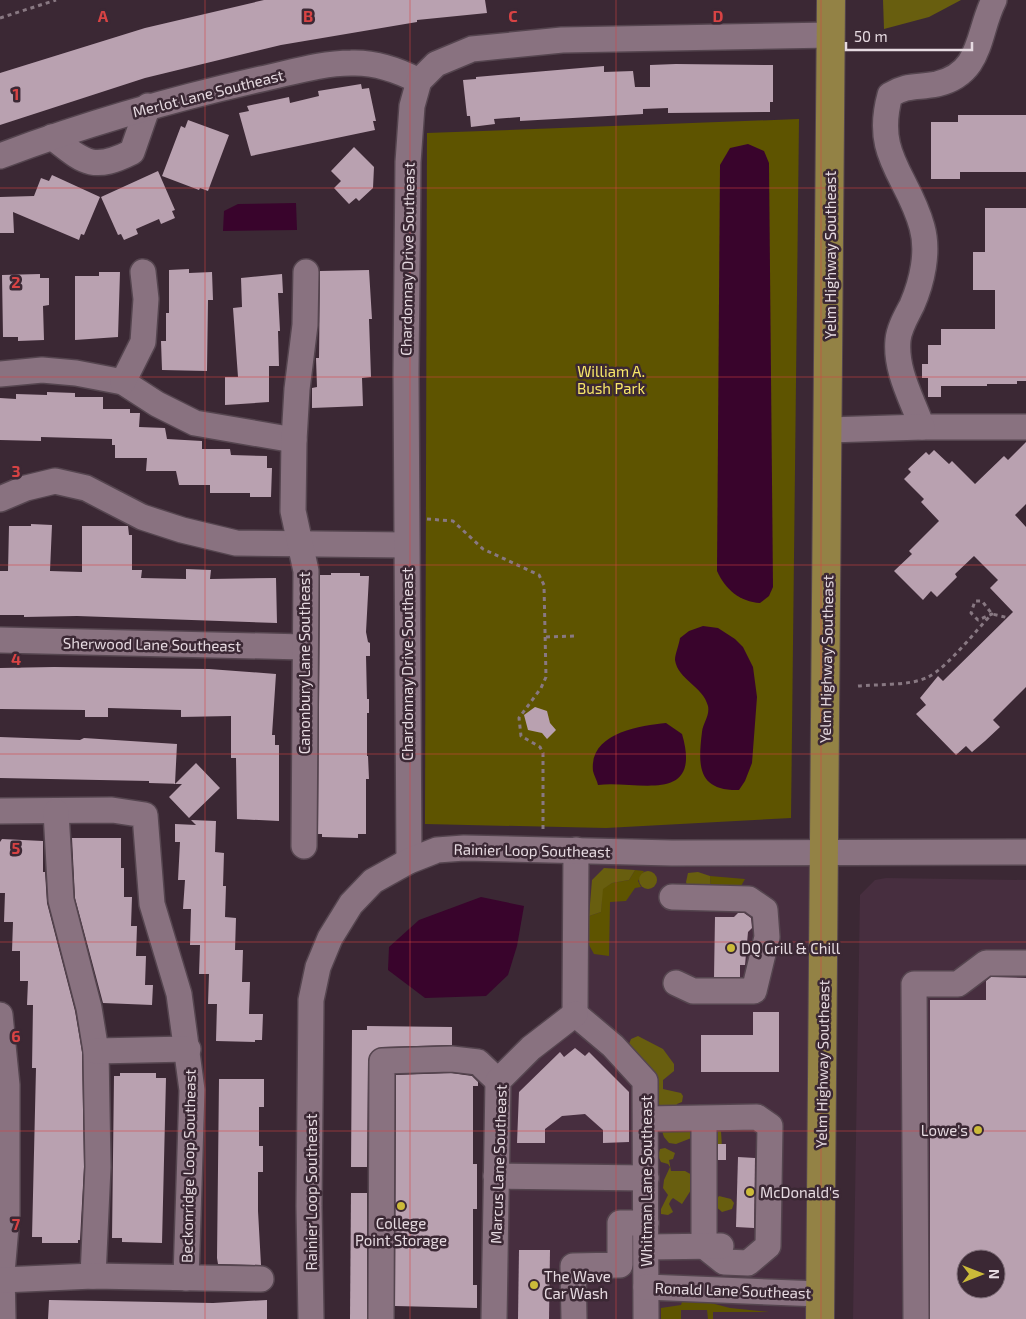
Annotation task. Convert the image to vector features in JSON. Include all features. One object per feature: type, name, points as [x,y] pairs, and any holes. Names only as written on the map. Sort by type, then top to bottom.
[{"type":"main road","name":"Yelm Highway Southeast","points":[[820,1306],[829,430],[831,0]]},
{"type":"street","points":[[922,426],[898,364],[898,338],[922,278],[923,228],[894,168],[886,144],[885,114],[890,95],[904,87],[939,83],[955,78],[970,64],[977,52],[986,16],[994,0]]},
{"type":"street","points":[[419,81],[436,64],[472,49],[562,40],[832,35]]},
{"type":"street","name":"Merlot Lane Southeast","points":[[0,156],[148,106],[311,68],[351,62],[397,69],[419,81]]},
{"type":"street","name":"Chardonnay Drive Southeast","points":[[409,861],[406,544],[408,162],[412,106],[419,81]]},
{"type":"street","points":[[52,137],[74,154],[95,164],[117,159],[132,152],[148,106]]},
{"type":"street","points":[[123,382],[143,342],[146,299],[143,272]]},
{"type":"street","name":"Canonbury Lane Southeast","points":[[304,846],[306,571],[293,511],[294,440],[297,389],[305,325],[306,272]]},
{"type":"street","points":[[0,374],[42,370],[76,373],[123,382],[157,404],[195,423],[294,440]]},
{"type":"street","points":[[829,430],[922,426],[1026,427]]},
{"type":"street","points":[[0,499],[26,488],[55,481],[86,488],[142,517],[182,530],[236,543],[406,544]]},
{"type":"street","name":"Sherwood Lane Southeast","points":[[0,640],[304,647]]},
{"type":"street","name":"Beckonridge Loop Southeast","points":[[0,811],[112,810],[145,815],[152,904],[179,994],[188,1049],[192,1090],[186,1278]]},
{"type":"street","points":[[56,812],[61,900],[89,1008],[96,1052],[98,1167],[93,1276]]},
{"type":"street","name":"Rainier Loop Southeast","points":[[311,1319],[309,1206],[311,1000],[318,967],[330,938],[351,904],[373,881],[409,861],[437,850],[464,848],[672,853],[824,851],[1026,852]]},
{"type":"street","points":[[575,1014],[576,850]]},
{"type":"street","points":[[672,897],[749,899],[765,910],[768,937],[754,991],[692,991],[676,983]]},
{"type":"street","points":[[916,1319],[914,984],[958,984],[986,962],[1026,962]]},
{"type":"street","name":"Marcus Lane Southeast","points":[[494,1319],[498,1081],[531,1048],[575,1014]]},
{"type":"street","name":"Whitman Lane Southeast","points":[[575,1014],[613,1046],[645,1081],[646,1319]]},
{"type":"street","points":[[0,1015],[3,1030],[7,1215],[2,1275],[3,1319]]},
{"type":"street","points":[[96,1052],[188,1049]]},
{"type":"street","points":[[381,1319],[382,1061],[452,1059],[478,1062],[498,1081]]},
{"type":"street","points":[[704,1118],[704,1246]]},
{"type":"street","points":[[574,1319],[573,1266],[620,1265],[620,1223],[646,1235],[704,1246],[724,1262],[748,1263],[768,1246],[770,1126],[757,1118],[646,1119]]},
{"type":"street","points":[[496,1176],[646,1178]]},
{"type":"street","name":"Beckonridge Loop Southeast","points":[[2,1275],[261,1278]]},
{"type":"street","name":"Ronald Lane Southeast","points":[[646,1287],[820,1306]]},
{"type":"path","points":[[0,18],[56,0]]},
{"type":"path","points":[[406,520],[448,519],[453,521],[483,549],[539,575],[544,585],[546,677],[541,688],[519,718],[521,736],[540,747],[543,753],[544,850]]},
{"type":"path","points":[[992,614],[982,601],[975,601],[971,613],[978,620],[992,614],[1009,618]]},
{"type":"path","points":[[858,686],[928,678],[940,669],[992,614]]},
{"type":"path","points":[[546,637],[575,636]]},
{"type":"shaded area","points":[[883,0],[961,0],[929,17],[884,29]]},
{"type":"shaded area","points":[[748,144],[764,151],[769,163],[773,587],[769,596],[760,603],[746,600],[734,593],[720,578],[717,571],[720,165],[730,148]]},
{"type":"shaded area","points":[[296,203],[297,230],[223,231],[224,211],[238,204]]},
{"type":"shaded area","points":[[703,626],[718,628],[735,639],[743,647],[753,667],[757,697],[752,763],[745,781],[739,790],[715,786],[703,774],[700,755],[708,706],[701,693],[681,673],[675,660],[680,638],[689,631]]},
{"type":"shaded area","points":[[666,723],[682,734],[686,757],[683,772],[675,780],[662,785],[647,786],[598,785],[593,771],[594,758],[599,748],[607,740],[630,729]]},
{"type":"shaded area","points":[[576,850],[824,851],[820,1319],[494,1319],[498,1081],[575,1014]]},
{"type":"shaded area","points":[[604,868],[635,870],[629,880],[612,883],[603,889],[601,912],[589,916],[592,880]]},
{"type":"shaded area","points":[[648,871],[654,874],[657,880],[654,886],[648,889],[642,886],[639,880],[642,874]]},
{"type":"shaded area","points":[[698,872],[710,876],[711,895],[689,892],[686,882],[688,873]]},
{"type":"shaded area","points":[[886,878],[1026,880],[1026,1319],[853,1319],[860,895],[875,880]]},
{"type":"shaded area","points":[[481,897],[524,906],[517,946],[508,975],[486,996],[425,998],[388,970],[389,947],[419,920]]},
{"type":"shaded area","points":[[638,1036],[663,1049],[674,1064],[674,1071],[663,1080],[663,1089],[681,1093],[683,1096],[682,1102],[677,1104],[673,1115],[714,1125],[721,1131],[722,1148],[717,1152],[705,1152],[694,1137],[676,1144],[669,1143],[664,1137],[660,1125],[659,1103],[627,1049],[631,1039]]},
{"type":"shaded area","points":[[665,1148],[675,1153],[673,1159],[669,1160],[671,1171],[685,1171],[694,1176],[691,1190],[682,1204],[673,1198],[671,1200],[669,1204],[673,1212],[668,1215],[661,1214],[661,1209],[668,1195],[663,1188],[664,1180],[670,1167],[668,1164],[661,1162],[658,1156],[660,1149]]},
{"type":"shaded area","points":[[719,1196],[731,1199],[734,1203],[732,1209],[722,1212],[713,1204]]},
{"type":"green space","name":"William A. Bush Park","points":[[799,119],[791,818],[606,828],[425,824],[427,133]]},
{"type":"green space","points":[[635,870],[644,871],[638,881],[641,887],[635,888],[626,901],[610,902],[609,956],[594,954],[589,945],[589,916],[601,912],[602,889],[612,883],[629,880]]},
{"type":"green space","points":[[710,876],[745,879],[741,886],[744,890],[711,895]]},
{"type":"green space","points":[[682,1302],[707,1302],[730,1308],[769,1312],[713,1312],[713,1319],[708,1319],[707,1310],[681,1310],[681,1319],[661,1319],[661,1308],[681,1305]]},
{"type":"building","points":[[264,0],[485,0],[487,13],[417,20],[417,22],[281,45],[145,78],[0,125],[0,73],[145,28]]},
{"type":"building","points":[[650,65],[773,65],[773,102],[770,102],[770,112],[668,113],[668,108],[643,109],[643,114],[520,121],[520,117],[494,119],[495,124],[471,127],[470,116],[467,116],[463,80],[476,79],[476,77],[604,66],[604,72],[633,71],[635,87],[650,87]]},
{"type":"building","points":[[361,84],[362,89],[369,88],[376,121],[373,121],[375,130],[251,156],[239,113],[249,111],[247,106],[289,97],[290,103],[319,96],[318,91]]},
{"type":"building","points":[[958,115],[1026,115],[1026,172],[960,172],[960,179],[931,179],[931,122],[958,122]]},
{"type":"building","points":[[188,120],[229,135],[208,191],[200,188],[199,190],[162,176],[181,126],[185,128]]},
{"type":"building","points":[[354,147],[374,167],[373,188],[359,201],[356,198],[349,204],[334,188],[341,181],[331,171]]},
{"type":"building","points":[[158,171],[175,210],[172,211],[175,218],[161,224],[159,219],[136,229],[138,234],[124,240],[121,234],[118,235],[101,197]]},
{"type":"building","points":[[52,175],[100,197],[84,235],[81,234],[79,240],[13,212],[14,233],[0,233],[0,197],[34,196],[41,178],[49,181]]},
{"type":"building","points":[[985,208],[1026,208],[1026,381],[1017,381],[1017,384],[987,384],[987,386],[941,386],[941,397],[928,397],[928,378],[922,378],[922,364],[928,364],[928,345],[941,345],[941,329],[995,329],[995,290],[973,290],[973,252],[985,252]]},
{"type":"building","points":[[189,269],[189,273],[212,272],[213,300],[208,300],[207,371],[162,370],[161,341],[166,341],[166,313],[169,313],[169,270]]},
{"type":"building","points":[[369,270],[372,319],[369,319],[371,377],[362,378],[363,406],[312,408],[312,388],[317,387],[316,358],[319,358],[320,271]]},
{"type":"building","points":[[99,272],[120,272],[118,337],[75,340],[75,276],[99,276]]},
{"type":"building","points":[[40,274],[40,278],[49,278],[49,305],[43,306],[44,340],[18,341],[18,337],[3,337],[2,275]]},
{"type":"building","points":[[282,274],[283,293],[278,293],[279,366],[269,366],[269,402],[225,405],[225,377],[238,377],[233,308],[242,307],[241,278]]},
{"type":"building","points":[[47,392],[75,393],[75,397],[103,397],[103,409],[130,409],[130,413],[140,413],[139,427],[165,428],[167,439],[202,441],[202,449],[230,449],[231,455],[267,456],[267,468],[272,468],[271,497],[250,497],[250,493],[210,493],[210,485],[179,485],[176,471],[146,471],[147,458],[115,458],[115,445],[112,445],[112,439],[41,437],[41,441],[0,440],[0,398],[16,399],[16,394],[47,395]]},
{"type":"building","points":[[1026,442],[1026,504],[1015,515],[1026,527],[1026,687],[993,720],[1000,727],[972,752],[966,746],[956,755],[916,714],[926,705],[920,698],[938,676],[943,681],[1013,612],[990,588],[998,580],[974,556],[955,574],[957,577],[937,597],[931,591],[923,600],[894,571],[912,554],[909,551],[939,521],[921,502],[924,499],[904,479],[911,472],[908,469],[926,452],[929,455],[934,450],[949,464],[952,461],[975,484],[1004,456],[1008,460]]},
{"type":"building","points":[[31,524],[52,525],[50,571],[82,572],[82,526],[128,526],[129,535],[132,535],[132,570],[142,570],[141,578],[186,579],[186,569],[211,570],[210,579],[276,578],[277,623],[0,615],[0,571],[8,571],[9,526],[31,526]]},
{"type":"building","points":[[331,573],[360,573],[360,576],[369,576],[366,632],[368,642],[370,643],[370,656],[366,656],[367,699],[369,699],[369,713],[367,713],[367,756],[369,779],[366,779],[366,834],[358,834],[358,838],[322,837],[322,834],[318,834],[320,575],[331,575]]},
{"type":"building","points":[[0,668],[209,669],[276,674],[272,735],[275,735],[275,745],[279,745],[279,821],[237,819],[236,758],[231,758],[231,716],[181,717],[181,710],[108,708],[108,717],[85,717],[85,710],[0,709]]},
{"type":"building","points":[[535,707],[547,711],[550,723],[556,730],[547,739],[542,733],[528,730],[524,715]]},
{"type":"building","points":[[0,737],[80,740],[84,738],[177,744],[175,784],[149,783],[149,781],[0,778]]},
{"type":"building","points":[[196,763],[220,788],[189,818],[169,797],[182,784],[175,784]]},
{"type":"building","points":[[191,820],[216,821],[215,852],[224,853],[223,886],[226,886],[225,917],[236,918],[235,950],[243,950],[242,982],[250,982],[249,1014],[263,1014],[262,1040],[255,1040],[255,1042],[216,1041],[217,1004],[208,1004],[209,974],[199,974],[200,945],[190,945],[191,909],[183,909],[185,880],[178,880],[180,842],[175,842],[175,824],[196,825]]},
{"type":"building","points":[[72,838],[121,838],[121,868],[124,868],[124,897],[132,897],[131,926],[137,926],[136,956],[146,956],[145,985],[153,985],[152,1005],[103,1003],[75,898]]},
{"type":"building","points":[[2,839],[43,841],[43,872],[45,872],[47,903],[75,1011],[82,1052],[84,1167],[80,1240],[78,1240],[78,1243],[42,1243],[42,1237],[32,1237],[36,1068],[32,1068],[33,1005],[27,1005],[28,981],[20,981],[20,951],[12,951],[13,922],[4,922],[5,893],[0,893],[0,842]]},
{"type":"building","name":"DQ Grill & Chill","points":[[738,913],[744,913],[751,918],[752,928],[748,932],[745,965],[740,965],[740,977],[714,977],[715,917],[734,917]]},
{"type":"building","name":"Lowe's","points":[[991,977],[1026,978],[1026,1319],[930,1319],[930,1000],[986,1000],[986,981]]},
{"type":"building","points":[[753,1012],[779,1012],[779,1072],[701,1072],[701,1035],[753,1035]]},
{"type":"building","points":[[367,1026],[452,1027],[452,1045],[382,1047],[370,1054],[368,1061],[367,1167],[351,1167],[352,1030],[367,1030]]},
{"type":"building","points":[[575,1048],[585,1056],[589,1052],[629,1092],[629,1142],[603,1143],[603,1130],[585,1114],[562,1116],[545,1129],[545,1143],[517,1143],[519,1092],[560,1052],[564,1057]]},
{"type":"building","points":[[120,1073],[156,1073],[156,1078],[166,1078],[162,1243],[122,1242],[122,1238],[112,1238],[114,1076],[120,1076]]},
{"type":"building","points":[[451,1073],[472,1076],[478,1082],[478,1086],[473,1086],[473,1164],[477,1164],[477,1209],[473,1209],[473,1285],[477,1285],[477,1308],[395,1306],[396,1075]]},
{"type":"building","points":[[219,1079],[264,1079],[264,1107],[259,1107],[259,1146],[263,1146],[263,1172],[258,1172],[261,1265],[218,1264]]},
{"type":"building","points":[[718,1144],[726,1144],[726,1160],[718,1160]]},
{"type":"building","name":"McDonald's","points":[[738,1157],[755,1158],[754,1228],[736,1227]]},
{"type":"building","points":[[351,1193],[367,1193],[367,1319],[350,1319]]},
{"type":"building","name":"The Wave Car Wash","points":[[519,1250],[550,1250],[549,1319],[518,1319]]},
{"type":"building","points":[[49,1300],[213,1303],[267,1300],[267,1319],[48,1319]]},
{"type":"place","name":"DQ Grill & Chill","points":[[731,948]]},
{"type":"place","name":"Lowe's","points":[[978,1130]]},
{"type":"place","name":"McDonald's","points":[[750,1192]]},
{"type":"place","name":"College Point Storage","points":[[401,1206]]},
{"type":"place","name":"The Wave Car Wash","points":[[534,1285]]}]
